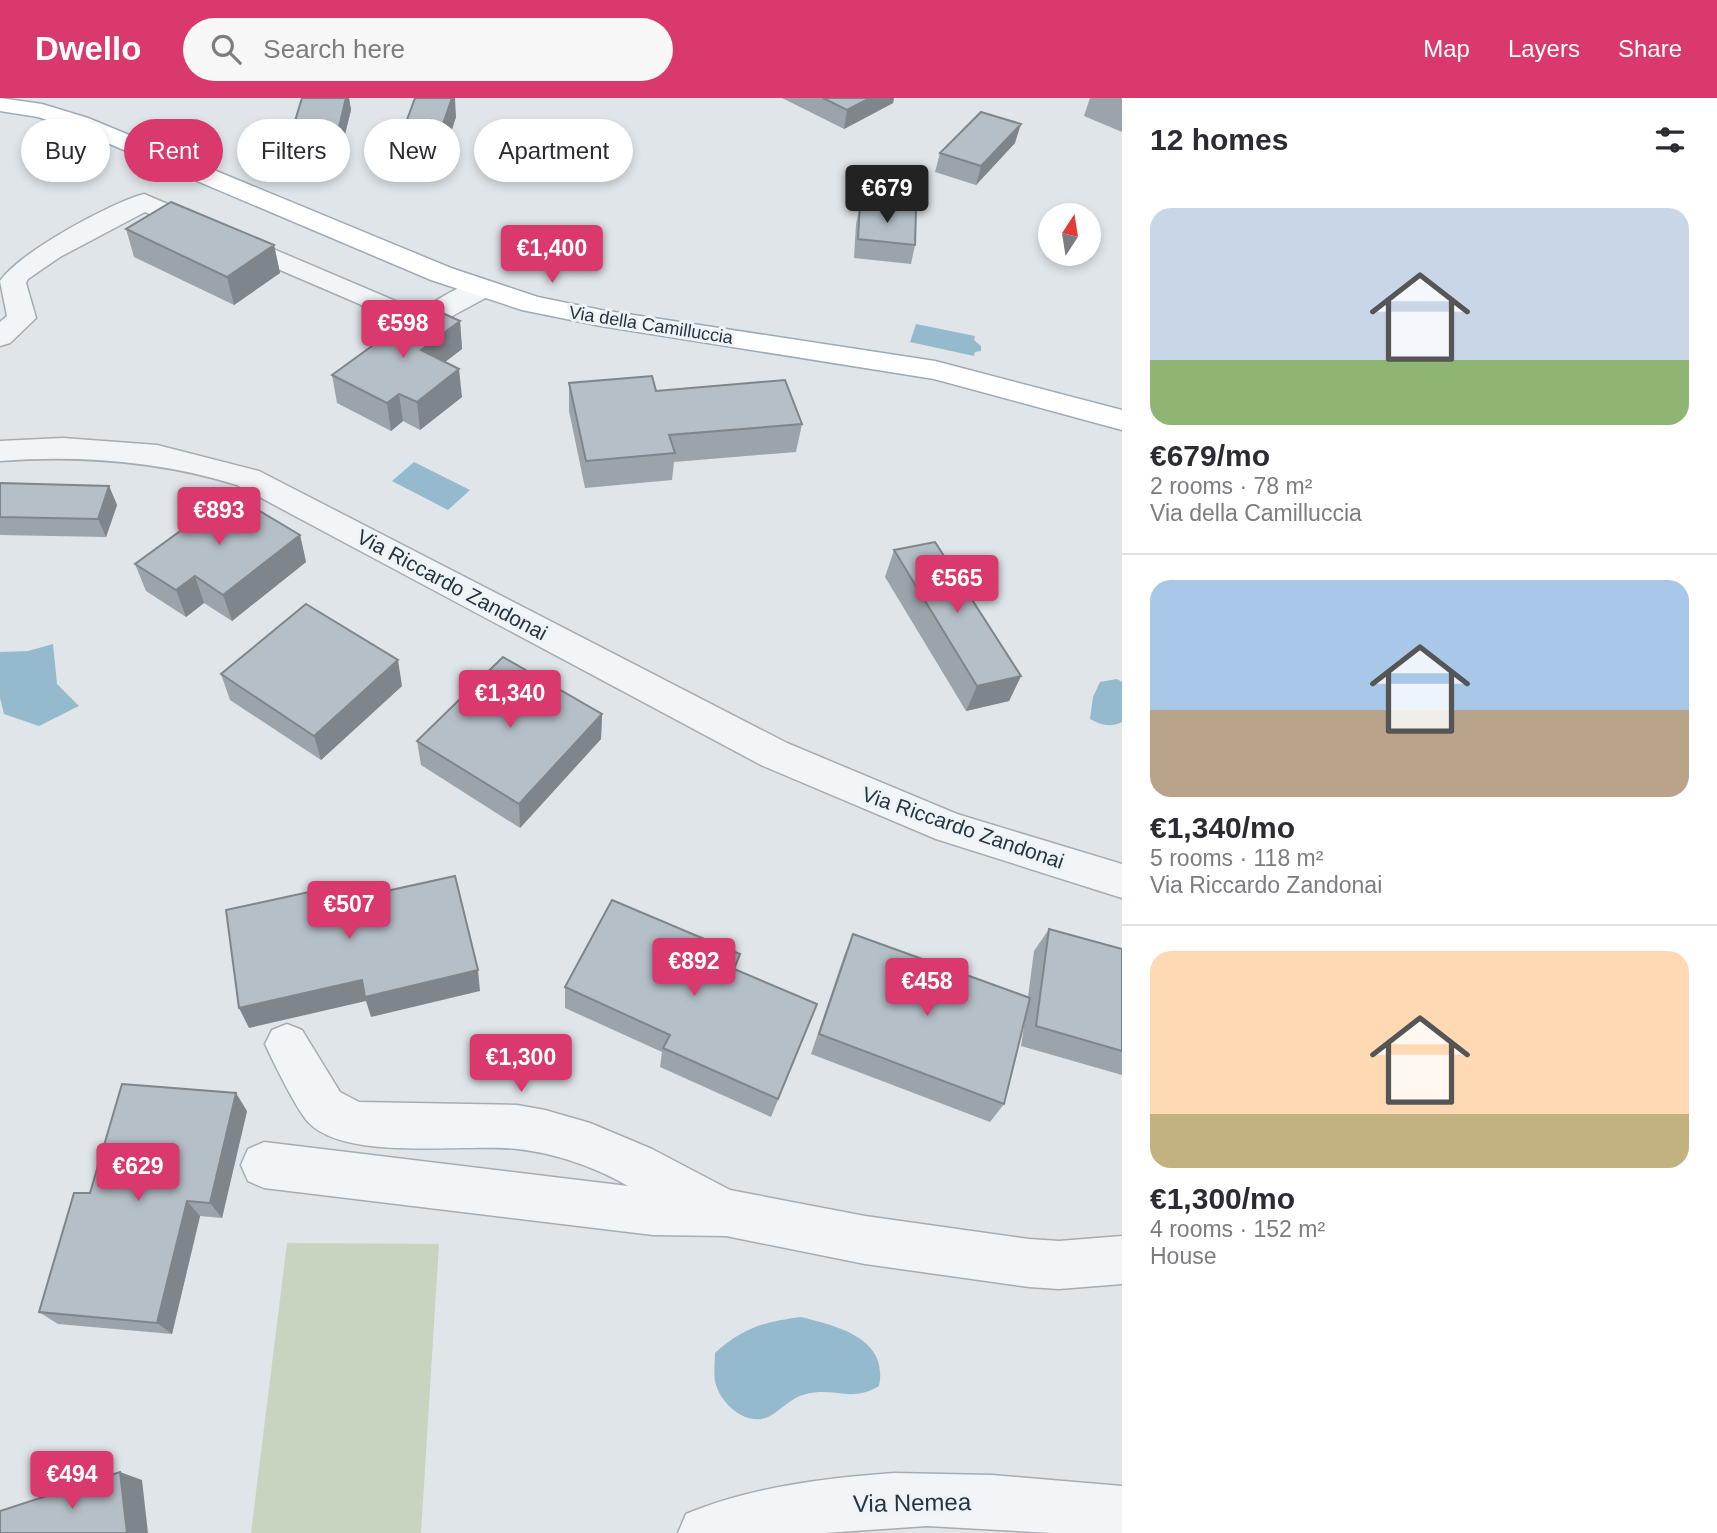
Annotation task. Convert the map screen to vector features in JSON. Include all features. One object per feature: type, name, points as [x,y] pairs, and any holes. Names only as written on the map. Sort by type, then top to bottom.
[{"type":"main road","name":"Via della Camilluccia","points":[[0,104],[42,111],[80,123],[481,289],[581,315],[935,370],[1122,420]]},
{"type":"street","points":[[0,337],[22,318],[12,283],[18,272],[144,202],[420,322],[481,289]]},
{"type":"street","name":"Via Riccardo Zandonai","points":[[0,451],[85,448],[139,452],[214,466],[248,478],[797,765],[950,828],[1122,881]]},
{"type":"street","points":[[287,1044],[324,1107],[338,1116],[359,1124],[516,1127],[545,1132],[590,1145],[624,1160],[726,1213]]},
{"type":"street","points":[[264,1165],[653,1213],[726,1213],[865,1240],[1029,1263],[1059,1265],[1122,1260]]},
{"type":"street","name":"Via Nemea","points":[[705,1533],[815,1507],[907,1499],[1037,1505],[1122,1513]]},
{"type":"green space","points":[[287,1243],[439,1244],[421,1533],[251,1533]]},
{"type":"water","points":[[916,324],[975,336],[974,340],[981,346],[981,351],[975,352],[974,356],[910,342]]},
{"type":"water","points":[[414,462],[470,490],[448,510],[392,481]]},
{"type":"water","points":[[53,644],[57,684],[79,706],[39,726],[4,714],[0,698],[0,652],[28,651]]},
{"type":"water","points":[[1117,679],[1122,682],[1122,722],[1106,725],[1090,719],[1093,697],[1100,682]]},
{"type":"water","points":[[801,1317],[844,1330],[868,1345],[876,1356],[880,1370],[879,1386],[852,1394],[806,1394],[762,1419],[745,1417],[730,1407],[716,1385],[715,1353],[735,1337],[755,1327]]},
{"type":"building","points":[[302,98],[346,98],[341,119],[296,119]]},
{"type":"building","points":[[415,98],[452,98],[445,119],[407,119]]},
{"type":"building","points":[[823,98],[870,98],[847,110]]},
{"type":"building","points":[[981,112],[1021,124],[981,166],[940,153]]},
{"type":"building","points":[[171,202],[274,245],[227,277],[126,229]]},
{"type":"building","points":[[860,205],[916,210],[915,245],[858,239]]},
{"type":"building","points":[[427,306],[460,321],[421,350],[459,369],[417,402],[399,394],[387,403],[332,375]]},
{"type":"building","points":[[652,376],[656,391],[785,380],[802,424],[669,435],[675,453],[586,461],[569,383]]},
{"type":"building","points":[[0,483],[109,486],[98,519],[0,517]]},
{"type":"building","points":[[231,494],[300,535],[223,595],[195,576],[176,590],[135,564]]},
{"type":"building","points":[[935,542],[1021,676],[977,686],[894,550]]},
{"type":"building","points":[[306,604],[398,660],[314,736],[221,674]]},
{"type":"building","points":[[503,657],[602,714],[519,804],[417,741]]},
{"type":"building","points":[[455,876],[478,970],[365,997],[362,980],[239,1008],[226,910],[355,882],[359,897]]},
{"type":"building","points":[[612,900],[740,954],[734,969],[817,1004],[778,1099],[663,1048],[670,1035],[565,987]]},
{"type":"building","points":[[1049,929],[1122,949],[1122,1051],[1036,1026]]},
{"type":"building","points":[[853,934],[1030,998],[1004,1104],[819,1034]]},
{"type":"building","points":[[122,1084],[236,1093],[210,1203],[187,1201],[157,1323],[39,1312],[74,1193],[90,1193]]},
{"type":"building","points":[[120,1472],[127,1533],[0,1533],[0,1511]]}]
